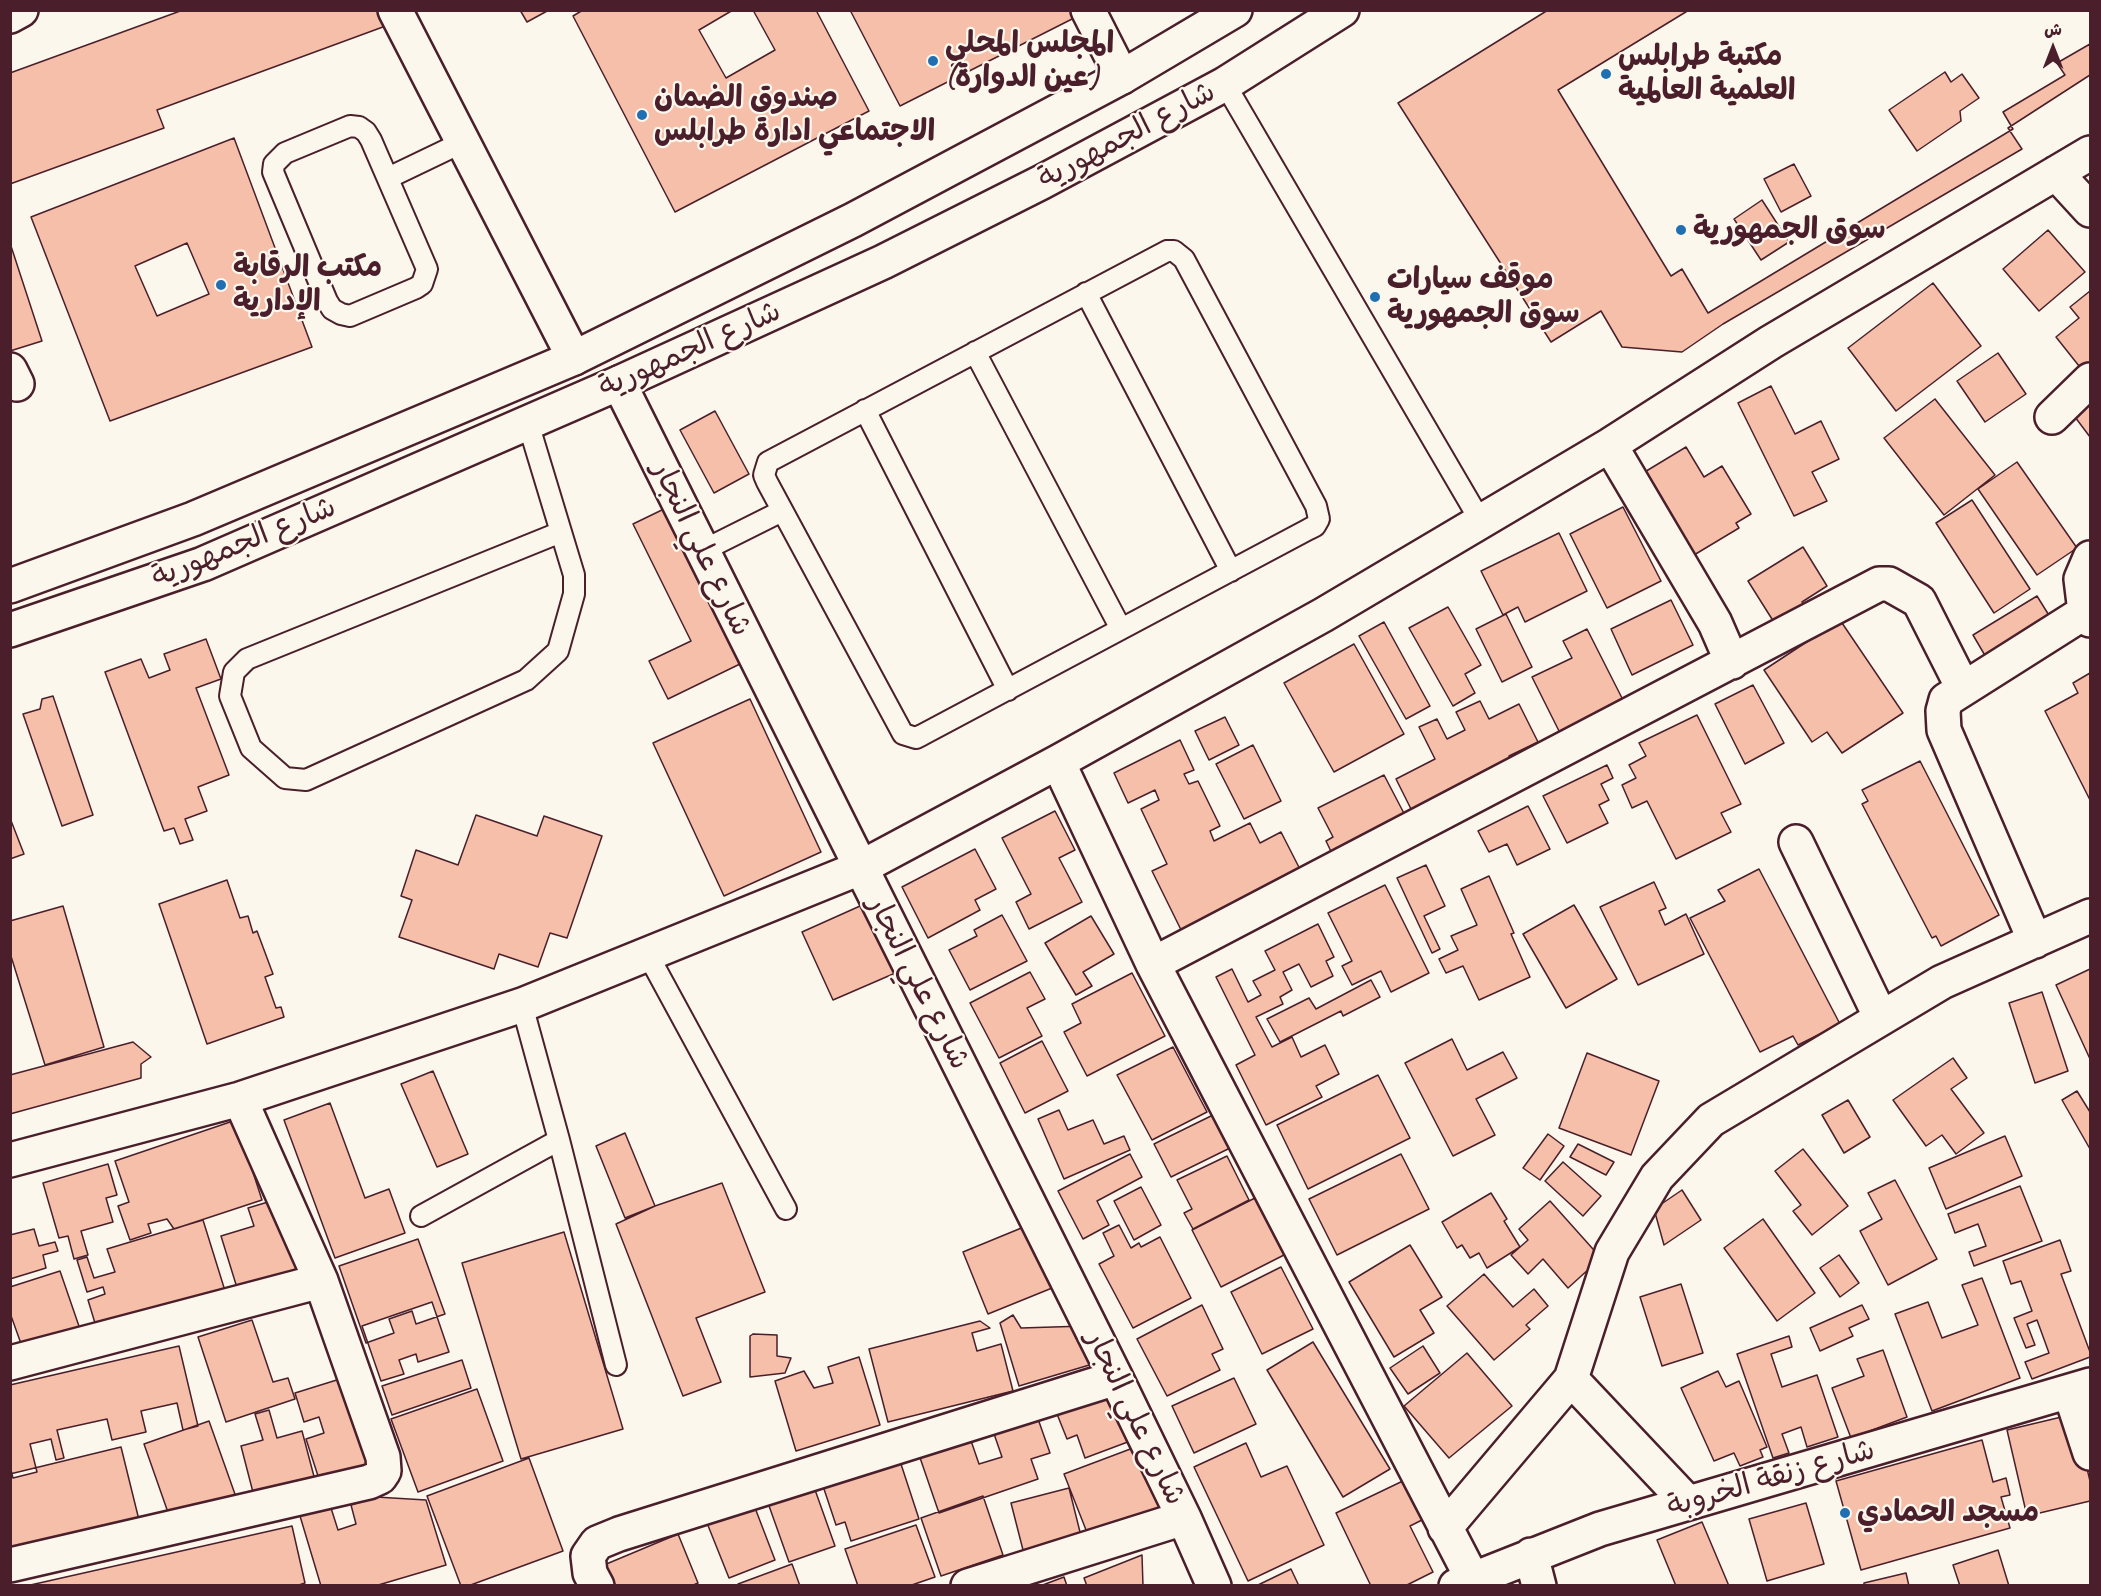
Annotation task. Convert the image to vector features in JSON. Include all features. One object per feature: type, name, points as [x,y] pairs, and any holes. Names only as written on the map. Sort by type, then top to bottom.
[{"type":"street","points":[[10,16],[21,10]]},
{"type":"street","points":[[395,10],[574,357]]},
{"type":"street","points":[[1088,10],[1122,77]]},
{"type":"street","name":"شارع الجمهورية","points":[[10,586],[193,519],[574,357],[853,220],[1122,77],[1236,10]]},
{"type":"street","name":"شارع الجمهورية","points":[[10,630],[203,564],[619,383],[883,262],[1042,182],[1225,84],[1342,10]]},
{"type":"street","points":[[10,1160],[240,1099],[522,1005],[860,868],[1058,762],[1323,615],[1610,445],[1771,342],[2091,153]]},
{"type":"street","points":[[2056,173],[2091,210]]},
{"type":"street","points":[[2052,417],[2091,380]]},
{"type":"street","name":"شارع علي النجار","points":[[619,383],[1116,1378],[1184,1518],[1214,1586]]},
{"type":"street","points":[[1610,445],[1715,623],[1732,662]]},
{"type":"street","points":[[2035,940],[1944,730],[1943,711],[1946,700],[1964,688],[2088,616],[2081,579],[2091,558]]},
{"type":"street","points":[[1153,964],[1879,584],[1889,584],[1919,601],[1964,688]]},
{"type":"street","points":[[1058,762],[1153,964],[1445,1528],[1464,1582]]},
{"type":"street","points":[[1796,842],[1881,1018]]},
{"type":"street","points":[[1445,1528],[1571,1379],[1612,1252],[1658,1178],[1710,1120],[1942,982],[2091,916]]},
{"type":"street","points":[[10,1565],[369,1482],[380,1477],[384,1471],[384,1457],[321,1281],[240,1099]]},
{"type":"street","points":[[10,1363],[321,1281]]},
{"type":"street","points":[[597,1586],[590,1573],[588,1556],[597,1543],[619,1534],[1116,1378]]},
{"type":"street","points":[[1571,1379],[1688,1503]]},
{"type":"street","points":[[2080,1389],[2091,1454]]},
{"type":"street","name":"شارع زنقة الخروبة","points":[[1464,1582],[1600,1528],[2080,1389]]},
{"type":"street","points":[[968,1586],[1184,1518]]},
{"type":"street","points":[[1531,1555],[1539,1586]]},
{"type":"lane","points":[[1225,84],[1481,522]]},
{"type":"lane","points":[[350,126],[359,127],[371,140],[388,178],[425,262],[426,277],[423,284],[416,288],[350,316],[341,314],[332,309],[327,301],[276,180],[274,164],[285,153],[341,129],[350,126]]},
{"type":"lane","points":[[388,178],[463,142]]},
{"type":"lane","points":[[1174,251],[1180,254],[1316,506],[1318,519],[1315,526],[916,738],[903,734],[764,475],[768,462],[1086,292],[1161,253],[1174,251]]},
{"type":"lane","points":[[1086,292],[1231,571]]},
{"type":"lane","points":[[975,352],[1121,629]]},
{"type":"lane","points":[[865,410],[1008,690]]},
{"type":"lane","points":[[528,423],[561,532],[574,575],[574,594],[558,651],[526,680],[306,780],[285,778],[251,748],[231,696],[234,672],[247,660],[561,532]]},
{"type":"lane","points":[[702,551],[782,511]]},
{"type":"lane","points":[[647,953],[786,1209]]},
{"type":"lane","points":[[522,1005],[616,1365]]},
{"type":"lane","points":[[421,1216],[559,1140]]},
{"type":"building","points":[[183,10],[382,10],[391,24],[157,110],[164,128],[10,184],[10,73]]},
{"type":"building","points":[[520,10],[549,10],[527,22]]},
{"type":"building","points":[[583,10],[733,10],[699,30],[726,78],[775,50],[753,10],[816,10],[869,111],[675,212],[573,16]]},
{"type":"building","name":"المجلس المحلي (عين الدوارة)","points":[[850,10],[1075,10],[1078,16],[900,106]]},
{"type":"building","name":"سوق الجمهورية","points":[[1548,10],[2090,10],[2090,75],[2008,128],[2022,149],[1723,324],[1682,352],[1622,347],[1601,311],[1551,342],[1398,103]]},
{"type":"building","name":"سوق الجمهورية","points":[[1689,10],[2090,10],[2090,44],[2057,63],[2065,75],[2003,112],[2013,129],[1708,313],[1682,269],[1671,276],[1558,90]]},
{"type":"building","points":[[1945,72],[1951,82],[1962,74],[1979,98],[1960,111],[1961,121],[1917,151],[1889,110]]},
{"type":"building","points":[[234,138],[312,347],[110,421],[31,217]],"holes":[[[187,243],[209,294],[157,316],[135,266]]]},
{"type":"building","points":[[1794,164],[1811,196],[1781,212],[1764,179]]},
{"type":"building","points":[[1762,200],[1789,242],[1761,260],[1734,219]]},
{"type":"building","points":[[2048,230],[2085,272],[2039,311],[2003,269]]},
{"type":"building","points":[[10,243],[42,341],[10,351]]},
{"type":"building","points":[[1933,283],[1981,346],[1896,411],[1848,348]]},
{"type":"building","points":[[2090,291],[2090,364],[2083,371],[2056,337],[2079,318],[2070,307]]},
{"type":"building","points":[[1998,353],[2026,394],[1985,422],[1957,381]]},
{"type":"building","points":[[1771,386],[1795,434],[1821,421],[1839,459],[1812,472],[1827,501],[1794,516],[1738,403]]},
{"type":"building","points":[[1935,399],[1995,475],[1944,515],[1884,438]]},
{"type":"building","points":[[2090,399],[2090,437],[2072,413]]},
{"type":"building","points":[[715,411],[749,474],[714,493],[680,430]]},
{"type":"building","points":[[1686,447],[1704,477],[1722,466],[1751,514],[1736,523],[1739,528],[1694,555],[1643,473]]},
{"type":"building","points":[[2017,462],[2077,548],[2037,575],[1978,489]]},
{"type":"building","points":[[1972,500],[2030,589],[1994,613],[1936,523]]},
{"type":"building","points":[[1623,507],[1661,581],[1607,608],[1570,534]]},
{"type":"building","points":[[666,508],[742,663],[668,699],[649,661],[691,641],[633,524]]},
{"type":"building","points":[[1559,533],[1587,591],[1525,622],[1518,607],[1503,615],[1481,571]]},
{"type":"building","points":[[1803,547],[1827,586],[1802,602],[1806,609],[1777,627],[1748,581]]},
{"type":"building","points":[[2037,596],[2055,625],[1990,664],[1973,635]]},
{"type":"building","points":[[1671,600],[1693,645],[1632,675],[1611,629]]},
{"type":"building","points":[[1448,607],[1481,665],[1465,674],[1475,693],[1453,706],[1409,628]]},
{"type":"building","points":[[1506,614],[1532,667],[1502,682],[1476,629]]},
{"type":"building","points":[[1840,620],[1903,713],[1842,753],[1827,732],[1812,742],[1764,670]]},
{"type":"building","points":[[1384,622],[1430,706],[1406,719],[1359,636]]},
{"type":"building","points":[[1587,629],[1624,702],[1560,733],[1532,677],[1572,658],[1563,641]]},
{"type":"building","points":[[206,639],[221,679],[196,688],[229,775],[198,787],[207,811],[185,819],[193,840],[180,844],[174,828],[164,831],[105,672],[141,659],[149,678],[170,670],[164,654]]},
{"type":"building","points":[[1354,644],[1404,734],[1334,772],[1284,683]]},
{"type":"building","points":[[2090,673],[2090,800],[2045,711],[2078,693],[2073,683]]},
{"type":"building","points":[[1753,685],[1784,743],[1745,764],[1715,704]]},
{"type":"building","points":[[53,696],[93,815],[62,826],[23,714],[40,709],[42,699]]},
{"type":"building","points":[[750,699],[821,852],[724,896],[653,743]]},
{"type":"building","points":[[1480,701],[1489,719],[1519,704],[1538,742],[1509,756],[1515,770],[1416,819],[1396,779],[1435,759],[1419,727],[1437,719],[1447,739],[1465,730],[1456,712]]},
{"type":"building","points":[[1697,715],[1741,804],[1721,813],[1731,832],[1676,859],[1647,801],[1632,808],[1622,785],[1636,778],[1629,765],[1646,756],[1639,743]]},
{"type":"building","points":[[1225,717],[1239,745],[1209,760],[1195,731]]},
{"type":"building","points":[[1180,740],[1194,770],[1184,774],[1189,784],[1198,781],[1220,826],[1210,831],[1214,841],[1250,823],[1260,843],[1281,832],[1307,883],[1187,942],[1152,871],[1167,864],[1141,809],[1159,800],[1155,790],[1128,803],[1114,773]]},
{"type":"building","points":[[1253,745],[1281,801],[1244,819],[1216,764]]},
{"type":"building","points":[[1920,761],[1999,915],[1941,946],[1936,936],[1932,938],[1862,804],[1868,801],[1862,790]]},
{"type":"building","points":[[1607,765],[1613,778],[1601,784],[1609,800],[1599,805],[1608,823],[1567,843],[1543,796]]},
{"type":"building","points":[[1384,775],[1408,821],[1337,864],[1326,841],[1333,837],[1318,808]]},
{"type":"building","points":[[1528,806],[1550,849],[1517,865],[1507,844],[1489,852],[1478,831]]},
{"type":"building","points":[[1055,811],[1075,850],[1059,858],[1082,902],[1029,929],[1016,902],[1031,894],[1002,838]]},
{"type":"building","points":[[476,815],[537,836],[544,816],[602,836],[567,938],[550,933],[538,967],[499,954],[494,969],[399,937],[412,900],[401,896],[416,850],[458,865]]},
{"type":"building","points":[[10,818],[24,854],[10,859]]},
{"type":"building","points":[[975,849],[996,889],[975,900],[980,910],[928,938],[902,887]]},
{"type":"building","points":[[1426,865],[1445,906],[1424,916],[1440,949],[1432,953],[1397,878]]},
{"type":"building","points":[[1759,869],[1840,1024],[1798,1045],[1793,1036],[1760,1052],[1690,918],[1725,901],[1718,890]]},
{"type":"building","points":[[1489,876],[1530,977],[1479,1000],[1463,966],[1446,973],[1439,959],[1458,950],[1451,936],[1477,925],[1461,889]]},
{"type":"building","points":[[227,880],[240,918],[248,916],[253,933],[257,931],[273,974],[265,977],[276,1008],[281,1007],[284,1017],[207,1044],[159,904]]},
{"type":"building","points":[[1654,882],[1666,908],[1659,911],[1665,925],[1686,914],[1704,954],[1638,985],[1600,907]]},
{"type":"building","points":[[1385,885],[1429,973],[1391,992],[1381,971],[1352,985],[1342,966],[1352,961],[1328,913]]},
{"type":"building","points":[[869,902],[900,971],[833,1000],[802,932]]},
{"type":"building","points":[[1574,905],[1617,979],[1566,1008],[1523,934]]},
{"type":"building","points":[[63,906],[104,1047],[45,1065],[10,953],[10,921]]},
{"type":"building","points":[[1002,915],[1027,961],[970,990],[949,950],[977,936],[974,930]]},
{"type":"building","points":[[1091,916],[1114,954],[1083,972],[1092,986],[1076,995],[1045,943]]},
{"type":"building","points":[[1318,924],[1334,957],[1326,961],[1333,976],[1311,987],[1299,964],[1283,972],[1292,990],[1280,997],[1283,1004],[1256,1017],[1272,1047],[1292,1037],[1301,1057],[1325,1045],[1339,1074],[1316,1086],[1322,1097],[1266,1125],[1236,1065],[1255,1055],[1216,977],[1232,969],[1248,1002],[1261,995],[1253,981],[1275,970],[1265,951]]},
{"type":"building","points":[[2090,969],[2090,1059],[2056,985]]},
{"type":"building","points":[[1030,972],[1045,999],[1027,1008],[1042,1036],[999,1058],[970,1003]]},
{"type":"building","points":[[1132,973],[1165,1036],[1087,1076],[1064,1032],[1081,1023],[1072,1004]]},
{"type":"building","points":[[1371,980],[1380,997],[1343,1016],[1341,1011],[1280,1042],[1267,1019],[1309,998],[1316,1009]]},
{"type":"building","points":[[2042,992],[2068,1071],[2035,1083],[2009,1003]]},
{"type":"building","points":[[1452,1039],[1467,1070],[1503,1052],[1517,1078],[1476,1099],[1495,1135],[1453,1156],[1405,1063]]},
{"type":"building","points":[[1042,1041],[1068,1091],[1025,1113],[1000,1063]]},
{"type":"building","points":[[133,1042],[151,1057],[141,1064],[141,1078],[10,1114],[10,1075]]},
{"type":"building","points":[[1173,1047],[1207,1112],[1152,1140],[1117,1075]]},
{"type":"building","points":[[1587,1053],[1659,1081],[1631,1155],[1559,1128]]},
{"type":"building","points":[[1953,1058],[1967,1078],[1951,1089],[1984,1133],[1956,1154],[1942,1135],[1926,1146],[1893,1100]]},
{"type":"building","points":[[433,1071],[468,1154],[437,1167],[401,1084]]},
{"type":"building","points":[[1378,1075],[1410,1138],[1308,1189],[1277,1125]]},
{"type":"building","points":[[2077,1091],[2090,1112],[2090,1149],[2062,1100]]},
{"type":"building","points":[[1848,1100],[1870,1137],[1844,1153],[1822,1115]]},
{"type":"building","points":[[330,1103],[365,1198],[389,1189],[405,1233],[335,1258],[284,1120]]},
{"type":"building","points":[[1059,1110],[1068,1130],[1093,1120],[1104,1144],[1124,1136],[1130,1150],[1064,1179],[1038,1119]]},
{"type":"building","points":[[1213,1115],[1230,1148],[1171,1177],[1154,1144]]},
{"type":"building","points":[[236,1120],[262,1200],[174,1229],[167,1219],[148,1224],[151,1233],[130,1240],[118,1206],[129,1202],[115,1161]]},
{"type":"building","points":[[625,1133],[655,1206],[625,1218],[596,1146]]},
{"type":"building","points":[[1548,1134],[1564,1146],[1540,1180],[1523,1168]]},
{"type":"building","points":[[2005,1136],[2022,1176],[1946,1209],[1929,1168]]},
{"type":"building","points":[[1578,1144],[1614,1162],[1606,1175],[1570,1157]]},
{"type":"building","points":[[1803,1149],[1848,1206],[1812,1235],[1793,1211],[1801,1205],[1775,1171]]},
{"type":"building","points":[[1130,1154],[1142,1177],[1097,1201],[1109,1225],[1083,1239],[1058,1191]]},
{"type":"building","points":[[1401,1154],[1429,1209],[1337,1255],[1309,1199]]},
{"type":"building","points":[[1227,1156],[1249,1200],[1193,1229],[1184,1213],[1192,1209],[1177,1180]]},
{"type":"building","points":[[1563,1162],[1601,1196],[1583,1216],[1545,1181]]},
{"type":"building","points":[[108,1164],[117,1195],[106,1198],[113,1222],[81,1231],[88,1255],[74,1259],[68,1236],[59,1238],[43,1183]]},
{"type":"building","points":[[1895,1180],[1937,1259],[1888,1285],[1860,1231],[1882,1219],[1868,1193]]},
{"type":"building","points":[[722,1183],[765,1292],[696,1318],[721,1382],[683,1396],[616,1224],[655,1206]]},
{"type":"building","points":[[2020,1186],[2042,1241],[1974,1266],[1969,1252],[1986,1246],[1978,1224],[1955,1233],[1948,1214]]},
{"type":"building","points":[[1141,1187],[1161,1225],[1134,1240],[1114,1201]]},
{"type":"building","points":[[1682,1190],[1701,1220],[1664,1245],[1654,1209]]},
{"type":"building","points":[[1491,1193],[1520,1247],[1487,1268],[1479,1253],[1470,1258],[1462,1245],[1457,1248],[1442,1222]]},
{"type":"building","points":[[288,1196],[310,1269],[238,1291],[221,1236],[254,1226],[248,1208]]},
{"type":"building","points":[[1255,1198],[1284,1255],[1221,1287],[1192,1230]]},
{"type":"building","points":[[1550,1201],[1601,1258],[1568,1288],[1543,1259],[1528,1274],[1511,1255],[1528,1240],[1519,1229]]},
{"type":"building","points":[[1763,1219],[1815,1293],[1777,1321],[1724,1248]]},
{"type":"building","points":[[203,1220],[226,1294],[98,1333],[88,1300],[105,1294],[103,1287],[87,1292],[77,1260],[87,1257],[94,1278],[115,1272],[107,1249]]},
{"type":"building","points":[[1036,1222],[1062,1284],[988,1314],[963,1252]]},
{"type":"building","points":[[1119,1225],[1131,1248],[1139,1243],[1141,1247],[1160,1237],[1191,1298],[1133,1328],[1099,1264],[1114,1256],[1103,1233]]},
{"type":"building","points":[[34,1229],[39,1246],[55,1242],[58,1251],[43,1255],[46,1268],[10,1279],[10,1235]]},
{"type":"building","points":[[564,1232],[623,1429],[521,1459],[462,1263]]},
{"type":"building","points":[[418,1239],[445,1314],[416,1324],[412,1311],[389,1319],[394,1333],[366,1343],[339,1266]]},
{"type":"building","points":[[2060,1240],[2071,1271],[2061,1274],[2090,1357],[2032,1379],[2025,1362],[2049,1353],[2037,1320],[2027,1324],[2035,1345],[2026,1348],[2014,1318],[2032,1311],[2021,1281],[2011,1284],[2003,1261]]},
{"type":"building","points":[[1410,1245],[1442,1297],[1420,1310],[1434,1333],[1394,1357],[1349,1282]]},
{"type":"building","points":[[1839,1255],[1859,1283],[1840,1297],[1820,1268]]},
{"type":"building","points":[[1281,1267],[1313,1329],[1262,1354],[1231,1292]]},
{"type":"building","points":[[60,1271],[81,1332],[24,1352],[10,1313],[10,1287]]},
{"type":"building","points":[[1484,1274],[1513,1307],[1534,1289],[1548,1306],[1526,1325],[1530,1329],[1494,1360],[1447,1306]]},
{"type":"building","points":[[1982,1278],[2020,1378],[1932,1411],[1895,1314],[1928,1302],[1942,1338],[1978,1325],[1962,1285]]},
{"type":"building","points":[[1681,1284],[1703,1353],[1662,1366],[1640,1297]]},
{"type":"building","points":[[432,1302],[449,1352],[418,1362],[416,1354],[399,1360],[404,1374],[381,1381],[362,1326]]},
{"type":"building","points":[[1202,1305],[1223,1349],[1212,1354],[1220,1370],[1167,1396],[1137,1339]]},
{"type":"building","points":[[1862,1305],[1869,1319],[1849,1328],[1853,1336],[1820,1351],[1810,1328]]},
{"type":"building","points":[[1013,1315],[1021,1328],[1085,1326],[1096,1363],[1019,1386],[1000,1323]]},
{"type":"building","points":[[252,1320],[273,1382],[288,1378],[295,1399],[226,1422],[198,1337]]},
{"type":"building","points":[[980,1321],[990,1328],[972,1333],[977,1351],[1001,1344],[1013,1391],[888,1422],[869,1349]]},
{"type":"building","points":[[753,1334],[777,1335],[777,1356],[791,1358],[785,1373],[750,1377],[750,1336]]},
{"type":"building","points":[[1789,1336],[1792,1347],[1771,1354],[1782,1387],[1817,1375],[1838,1437],[1807,1447],[1801,1427],[1782,1434],[1789,1453],[1773,1458],[1737,1354]]},
{"type":"building","points":[[1313,1342],[1390,1469],[1343,1497],[1267,1370]]},
{"type":"building","points":[[179,1346],[198,1426],[183,1430],[177,1403],[141,1411],[146,1432],[112,1440],[107,1419],[57,1430],[64,1458],[56,1460],[51,1439],[30,1444],[37,1472],[13,1478],[10,1466],[10,1385]]},
{"type":"building","points":[[1423,1346],[1440,1373],[1408,1394],[1390,1368]]},
{"type":"building","points":[[1883,1350],[1907,1417],[1851,1438],[1832,1388],[1864,1376],[1857,1359]]},
{"type":"building","points":[[1467,1353],[1512,1406],[1449,1458],[1404,1406]]},
{"type":"building","points":[[859,1357],[880,1425],[796,1451],[775,1381],[804,1371],[814,1388],[833,1383],[828,1367]]},
{"type":"building","points":[[462,1360],[471,1388],[392,1415],[382,1386]]},
{"type":"building","points":[[1718,1371],[1726,1387],[1739,1381],[1767,1447],[1760,1450],[1763,1457],[1740,1466],[1734,1453],[1714,1461],[1681,1388]]},
{"type":"building","points":[[356,1374],[382,1460],[319,1479],[306,1439],[324,1433],[319,1417],[304,1422],[295,1393]]},
{"type":"building","points":[[1234,1378],[1256,1424],[1194,1453],[1172,1406]]},
{"type":"building","points":[[1113,1388],[1133,1440],[1085,1458],[1077,1435],[1067,1439],[1055,1409]]},
{"type":"building","points":[[477,1389],[503,1461],[418,1492],[391,1419]]},
{"type":"building","points":[[269,1410],[277,1438],[302,1431],[316,1484],[255,1500],[241,1446],[263,1440],[255,1414]]},
{"type":"building","points":[[2074,1414],[2090,1481],[2090,1501],[2027,1516],[2007,1430]]},
{"type":"building","points":[[1037,1416],[1050,1453],[1031,1459],[1038,1479],[939,1513],[917,1449],[968,1432],[979,1464],[1002,1457],[993,1431]]},
{"type":"building","points":[[209,1421],[236,1497],[171,1521],[144,1444]]},
{"type":"building","points":[[1982,1440],[1993,1482],[2006,1478],[2010,1495],[2001,1497],[2010,1528],[1861,1570],[1836,1481]]},
{"type":"building","points":[[1246,1443],[1261,1477],[1287,1466],[1324,1545],[1248,1581],[1194,1467]]},
{"type":"building","points":[[1141,1445],[1164,1506],[1088,1535],[1064,1474]]},
{"type":"building","points":[[121,1447],[140,1524],[10,1556],[10,1474]]},
{"type":"building","points":[[529,1458],[563,1551],[468,1586],[461,1586],[427,1496]]},
{"type":"building","points":[[899,1458],[919,1519],[851,1541],[845,1522],[836,1525],[822,1483]]},
{"type":"building","points":[[1407,1479],[1426,1518],[1410,1526],[1433,1572],[1405,1586],[1371,1586],[1336,1513]]},
{"type":"building","points":[[814,1487],[835,1546],[789,1562],[768,1503]]},
{"type":"building","points":[[1069,1488],[1081,1536],[1023,1550],[1011,1503]]},
{"type":"building","points":[[983,1496],[1003,1555],[941,1576],[921,1518]]},
{"type":"building","points":[[376,1497],[426,1500],[446,1565],[375,1586],[321,1586],[300,1516],[331,1508],[338,1530],[356,1524],[351,1505]]},
{"type":"building","points":[[752,1500],[775,1560],[729,1578],[705,1518]]},
{"type":"building","points":[[1806,1503],[1824,1564],[1767,1581],[1749,1519]]},
{"type":"building","points":[[1702,1522],[1729,1586],[1676,1586],[1657,1540]]},
{"type":"building","points":[[916,1525],[935,1577],[909,1586],[858,1586],[845,1549]]},
{"type":"building","points":[[292,1526],[305,1583],[296,1586],[26,1586]]},
{"type":"building","points":[[678,1534],[698,1583],[691,1586],[613,1586],[604,1565]]},
{"type":"building","points":[[1998,1550],[2009,1586],[1960,1586],[1953,1565]]},
{"type":"building","points":[[1142,1555],[1143,1586],[1087,1586],[1084,1578]]},
{"type":"building","points":[[792,1564],[800,1586],[738,1586],[738,1584]]},
{"type":"building","points":[[1291,1569],[1299,1586],[1256,1586]]},
{"type":"building","points":[[1906,1573],[1909,1586],[1864,1586],[1864,1583]]},
{"type":"building","points":[[1064,1577],[1067,1586],[1040,1586]]},
{"type":"place","name":"المجلس المحلي (عين الدوارة)","points":[[933,61]]},
{"type":"place","name":"مكتبة طرابلس العلمية العالمية","points":[[1606,74]]},
{"type":"place","name":"صندوق الضمان الاجتماعي ادارة طرابلس","points":[[642,115]]},
{"type":"place","name":"سوق الجمهورية","points":[[1681,230]]},
{"type":"place","name":"مكتب الرقابة الإدارية","points":[[221,285]]},
{"type":"place","name":"موقف سيارات سوق الجمهورية","points":[[1375,297]]},
{"type":"place","name":"مسجد الحمادي","points":[[1845,1513]]}]
